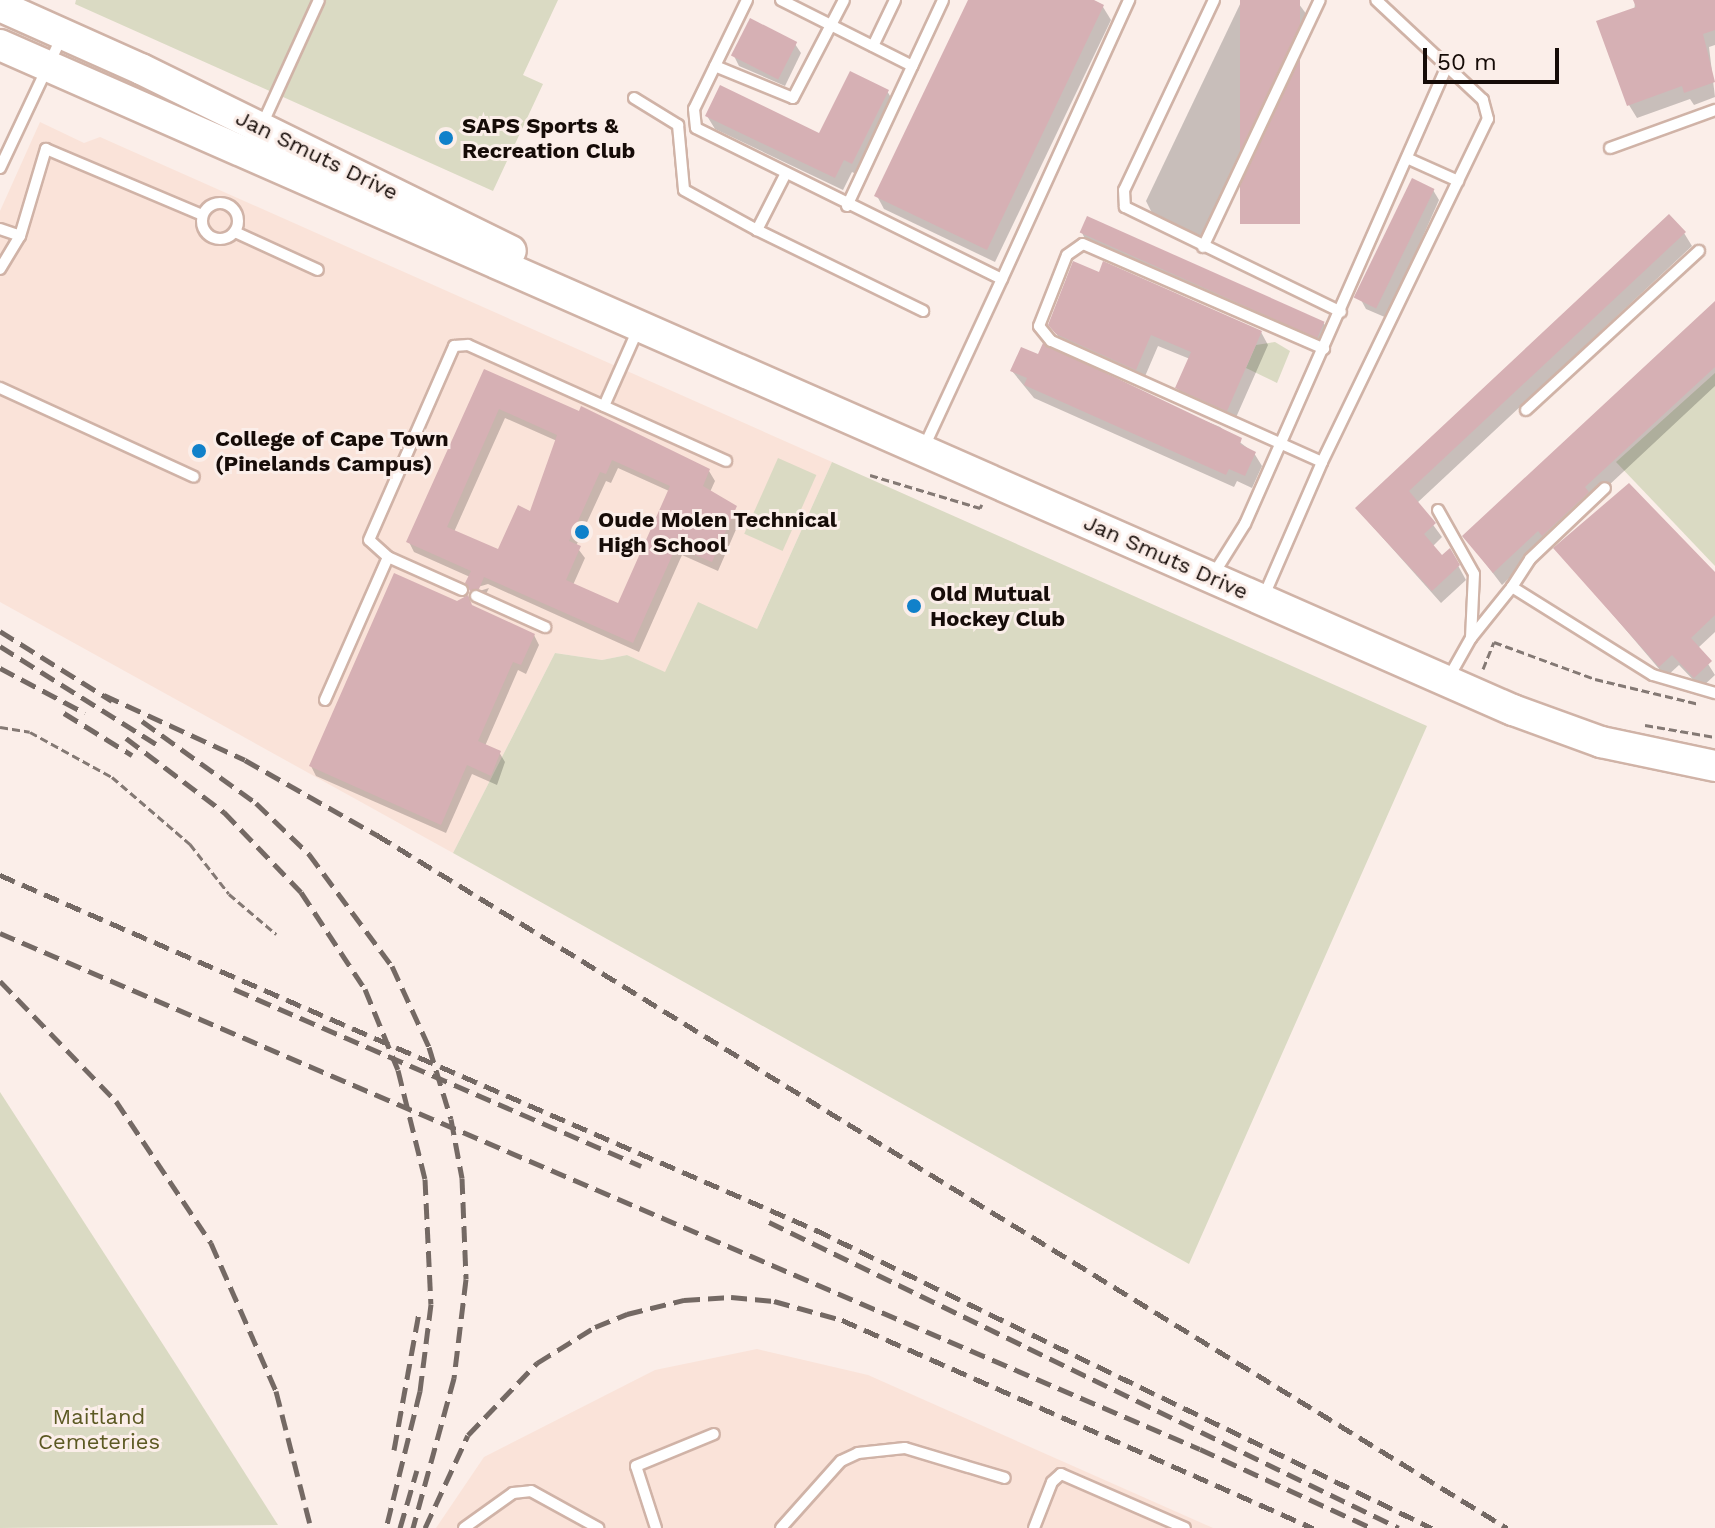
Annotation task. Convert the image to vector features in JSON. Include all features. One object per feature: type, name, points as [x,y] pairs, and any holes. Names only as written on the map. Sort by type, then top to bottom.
[{"type":"main road","name":"Jan Smuts Drive","points":[[0,6],[261,127],[525,258],[634,320]]},
{"type":"main road","name":"Jan Smuts Drive","points":[[0,45],[523,278],[634,320],[1447,681],[1601,742],[1715,766]]},
{"type":"lane","points":[[261,127],[319,0]]},
{"type":"lane","points":[[747,0],[694,109],[696,128],[847,206],[1002,279]]},
{"type":"lane","points":[[781,0],[912,66]]},
{"type":"lane","points":[[715,66],[793,98],[844,0]]},
{"type":"lane","points":[[873,46],[895,0]]},
{"type":"lane","points":[[847,206],[943,0]]},
{"type":"lane","points":[[923,449],[1129,0]]},
{"type":"lane","points":[[1214,0],[1123,196],[1130,212],[1341,312]]},
{"type":"lane","points":[[1203,247],[1320,0]]},
{"type":"lane","points":[[1262,600],[1322,462],[1489,115],[1483,100],[1376,0]]},
{"type":"lane","points":[[0,168],[63,34]]},
{"type":"lane","points":[[1212,577],[1245,524],[1409,159],[1447,67]]},
{"type":"lane","points":[[634,98],[678,125],[684,190],[757,230],[923,311]]},
{"type":"lane","points":[[1610,148],[1715,110]]},
{"type":"lane","points":[[0,269],[20,236],[46,149],[202,215]]},
{"type":"lane","points":[[1409,159],[1458,181]]},
{"type":"lane","points":[[757,230],[785,175]]},
{"type":"lane","points":[[235,232],[236,212],[228,205],[208,207],[202,215],[201,226],[216,240],[235,232],[318,270]]},
{"type":"lane","points":[[0,229],[20,236]]},
{"type":"lane","points":[[1322,462],[1043,335],[1040,316],[1067,255],[1073,247],[1093,245],[1324,349]]},
{"type":"lane","points":[[1526,410],[1699,251]]},
{"type":"lane","points":[[604,406],[634,320]]},
{"type":"lane","points":[[462,590],[388,557],[372,547],[370,533],[454,346],[468,345],[726,461]]},
{"type":"lane","points":[[0,388],[194,477]]},
{"type":"lane","points":[[1447,681],[1471,638],[1530,559],[1605,488]]},
{"type":"lane","points":[[1438,510],[1474,574],[1471,638]]},
{"type":"lane","points":[[325,700],[388,557]]},
{"type":"lane","points":[[1512,587],[1653,675],[1715,693]]},
{"type":"lane","points":[[476,596],[545,627]]},
{"type":"lane","points":[[656,1528],[636,1466],[714,1434]]},
{"type":"lane","points":[[781,1528],[841,1461],[858,1453],[905,1448],[1005,1478]]},
{"type":"lane","points":[[1034,1528],[1052,1482],[1061,1474],[1185,1528]]},
{"type":"lane","points":[[464,1528],[513,1493],[531,1491],[598,1528]]},
{"type":"path","points":[[870,475],[980,508],[986,493]]},
{"type":"path","points":[[1479,678],[1494,642],[1595,679],[1704,705]]},
{"type":"path","points":[[0,727],[30,732],[112,777],[190,844],[229,894],[276,934]]},
{"type":"shaded area","points":[[40,122],[84,143],[100,137],[832,462],[757,629],[666,673],[627,655],[602,660],[555,653],[453,853],[0,602],[0,211]]},
{"type":"shaded area","points":[[757,1349],[868,1375],[1213,1528],[436,1528],[484,1457],[655,1370]]},
{"type":"green space","name":"SAPS Sports & Recreation Club","points":[[76,0],[558,0],[523,75],[543,84],[493,191],[75,4]]},
{"type":"green space","points":[[1275,342],[1290,351],[1277,383],[1246,368],[1256,345]]},
{"type":"green space","points":[[1715,373],[1715,566],[1616,462]]},
{"type":"green space","points":[[778,458],[816,475],[783,551],[744,534]]},
{"type":"green space","points":[[832,462],[1427,726],[1189,1264],[453,853],[555,653],[602,660],[627,655],[665,672],[698,602],[757,629]]},
{"type":"green space","name":"Maitland Cemeteries","points":[[0,1092],[175,1363],[278,1525],[0,1528]]},
{"type":"building","points":[[968,0],[1094,0],[1104,5],[987,250],[874,196]]},
{"type":"building","points":[[1240,0],[1300,0],[1300,224],[1240,224]]},
{"type":"building","points":[[1633,0],[1715,0],[1715,30],[1703,34],[1715,82],[1684,93],[1682,86],[1627,106],[1596,21],[1636,7]]},
{"type":"building","points":[[750,18],[797,42],[778,79],[731,55]]},
{"type":"building","points":[[850,71],[889,90],[852,164],[844,160],[835,178],[705,116],[720,85],[819,133]]},
{"type":"building","points":[[1412,178],[1434,189],[1376,308],[1354,298]]},
{"type":"building","points":[[1669,214],[1686,232],[1409,491],[1436,523],[1424,534],[1442,555],[1450,548],[1460,565],[1432,591],[1355,508]]},
{"type":"building","points":[[1087,216],[1325,322],[1317,338],[1080,232]]},
{"type":"building","points":[[1073,261],[1099,272],[1103,261],[1262,331],[1227,411],[1175,388],[1191,352],[1151,335],[1136,370],[1056,334],[1048,325]]},
{"type":"building","points":[[1715,301],[1715,367],[1585,487],[1589,492],[1542,536],[1538,531],[1493,573],[1462,536]]},
{"type":"building","points":[[1043,343],[1242,438],[1240,444],[1256,452],[1245,476],[1229,469],[1226,475],[1024,385],[1027,378],[1010,371],[1021,347],[1038,354]]},
{"type":"building","points":[[484,369],[579,411],[581,406],[710,469],[703,486],[737,506],[712,562],[676,547],[633,643],[484,577],[479,589],[470,591],[465,583],[471,571],[406,542]],"holes":[[[499,409],[557,435],[530,511],[518,505],[498,549],[447,527]],[[612,460],[670,486],[618,603],[566,580],[581,546],[569,541],[600,472],[606,474]]]},
{"type":"building","points":[[1629,483],[1715,572],[1715,615],[1691,638],[1712,661],[1694,678],[1672,655],[1659,667],[1553,548]]},
{"type":"building","points":[[394,573],[457,601],[468,595],[472,605],[535,634],[521,665],[513,662],[478,741],[501,751],[491,776],[467,765],[441,825],[309,766]]},
{"type":"railway","points":[[0,631],[112,701]]},
{"type":"railway","points":[[0,646],[156,744]]},
{"type":"railway","points":[[0,668],[85,713]]},
{"type":"railway","points":[[104,695],[245,760],[377,835],[1507,1528]]},
{"type":"railway","points":[[64,713],[132,755]]},
{"type":"railway","points":[[142,721],[256,803],[309,854],[392,966],[429,1047],[451,1119],[462,1178],[466,1279],[454,1378],[413,1528]]},
{"type":"railway","points":[[126,738],[224,812],[301,892],[365,989],[398,1070],[425,1179],[431,1304],[420,1391],[386,1528]]},
{"type":"railway","points":[[0,875],[816,1230],[1432,1528]]},
{"type":"railway","points":[[0,933],[1200,1449],[1372,1528]]},
{"type":"railway","points":[[0,981],[116,1101],[211,1243],[276,1391],[311,1528]]},
{"type":"railway","points":[[234,989],[641,1166]]},
{"type":"railway","points":[[769,1222],[1399,1528]]},
{"type":"railway","points":[[425,1528],[468,1435],[537,1363],[595,1327],[627,1314],[684,1300],[731,1297],[774,1301],[842,1320],[1313,1528]]},
{"type":"railway","points":[[394,1450],[419,1313]]},
{"type":"railway","points":[[400,1528],[417,1470]]},
{"type":"place","name":"SAPS Sports & Recreation Club","points":[[446,138]]},
{"type":"place","name":"College of Cape Town (Pinelands Campus)","points":[[199,451]]},
{"type":"place","name":"Oude Molen Technical High School","points":[[582,532]]},
{"type":"place","name":"Old Mutual Hockey Club","points":[[914,606]]}]
